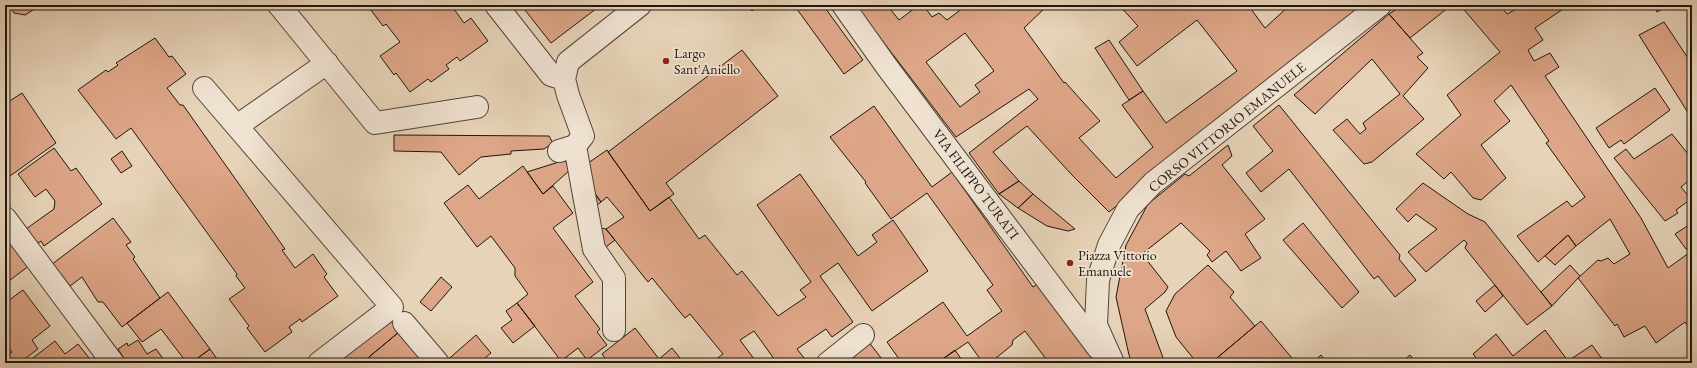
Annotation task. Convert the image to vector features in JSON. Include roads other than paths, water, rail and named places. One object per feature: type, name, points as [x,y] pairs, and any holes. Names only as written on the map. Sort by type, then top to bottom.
[{"type":"street","points":[[279,5],[375,123],[477,107]]},
{"type":"street","points":[[496,5],[551,75],[564,79]]},
{"type":"street","points":[[614,330],[614,278],[594,249],[567,149],[583,136],[568,95],[564,79],[568,62],[640,5]]},
{"type":"street","name":"VIA FILIPPO TURATI","points":[[843,5],[887,67],[1109,363]]},
{"type":"street","name":"CORSO VITTORIO EMANUELE","points":[[1113,363],[1096,325],[1098,280],[1109,245],[1128,209],[1153,183],[1380,5]]},
{"type":"street","points":[[237,126],[327,63]]},
{"type":"street","points":[[204,88],[392,307],[319,363]]},
{"type":"street","points":[[5,218],[114,363]]},
{"type":"street","points":[[404,323],[438,363]]},
{"type":"street","points":[[828,363],[863,335]]},
{"type":"place","name":"Largo Sant'Aniello","points":[[666,61]]},
{"type":"place","name":"Piazza Vittorio Emanuele","points":[[1070,263]]}]
